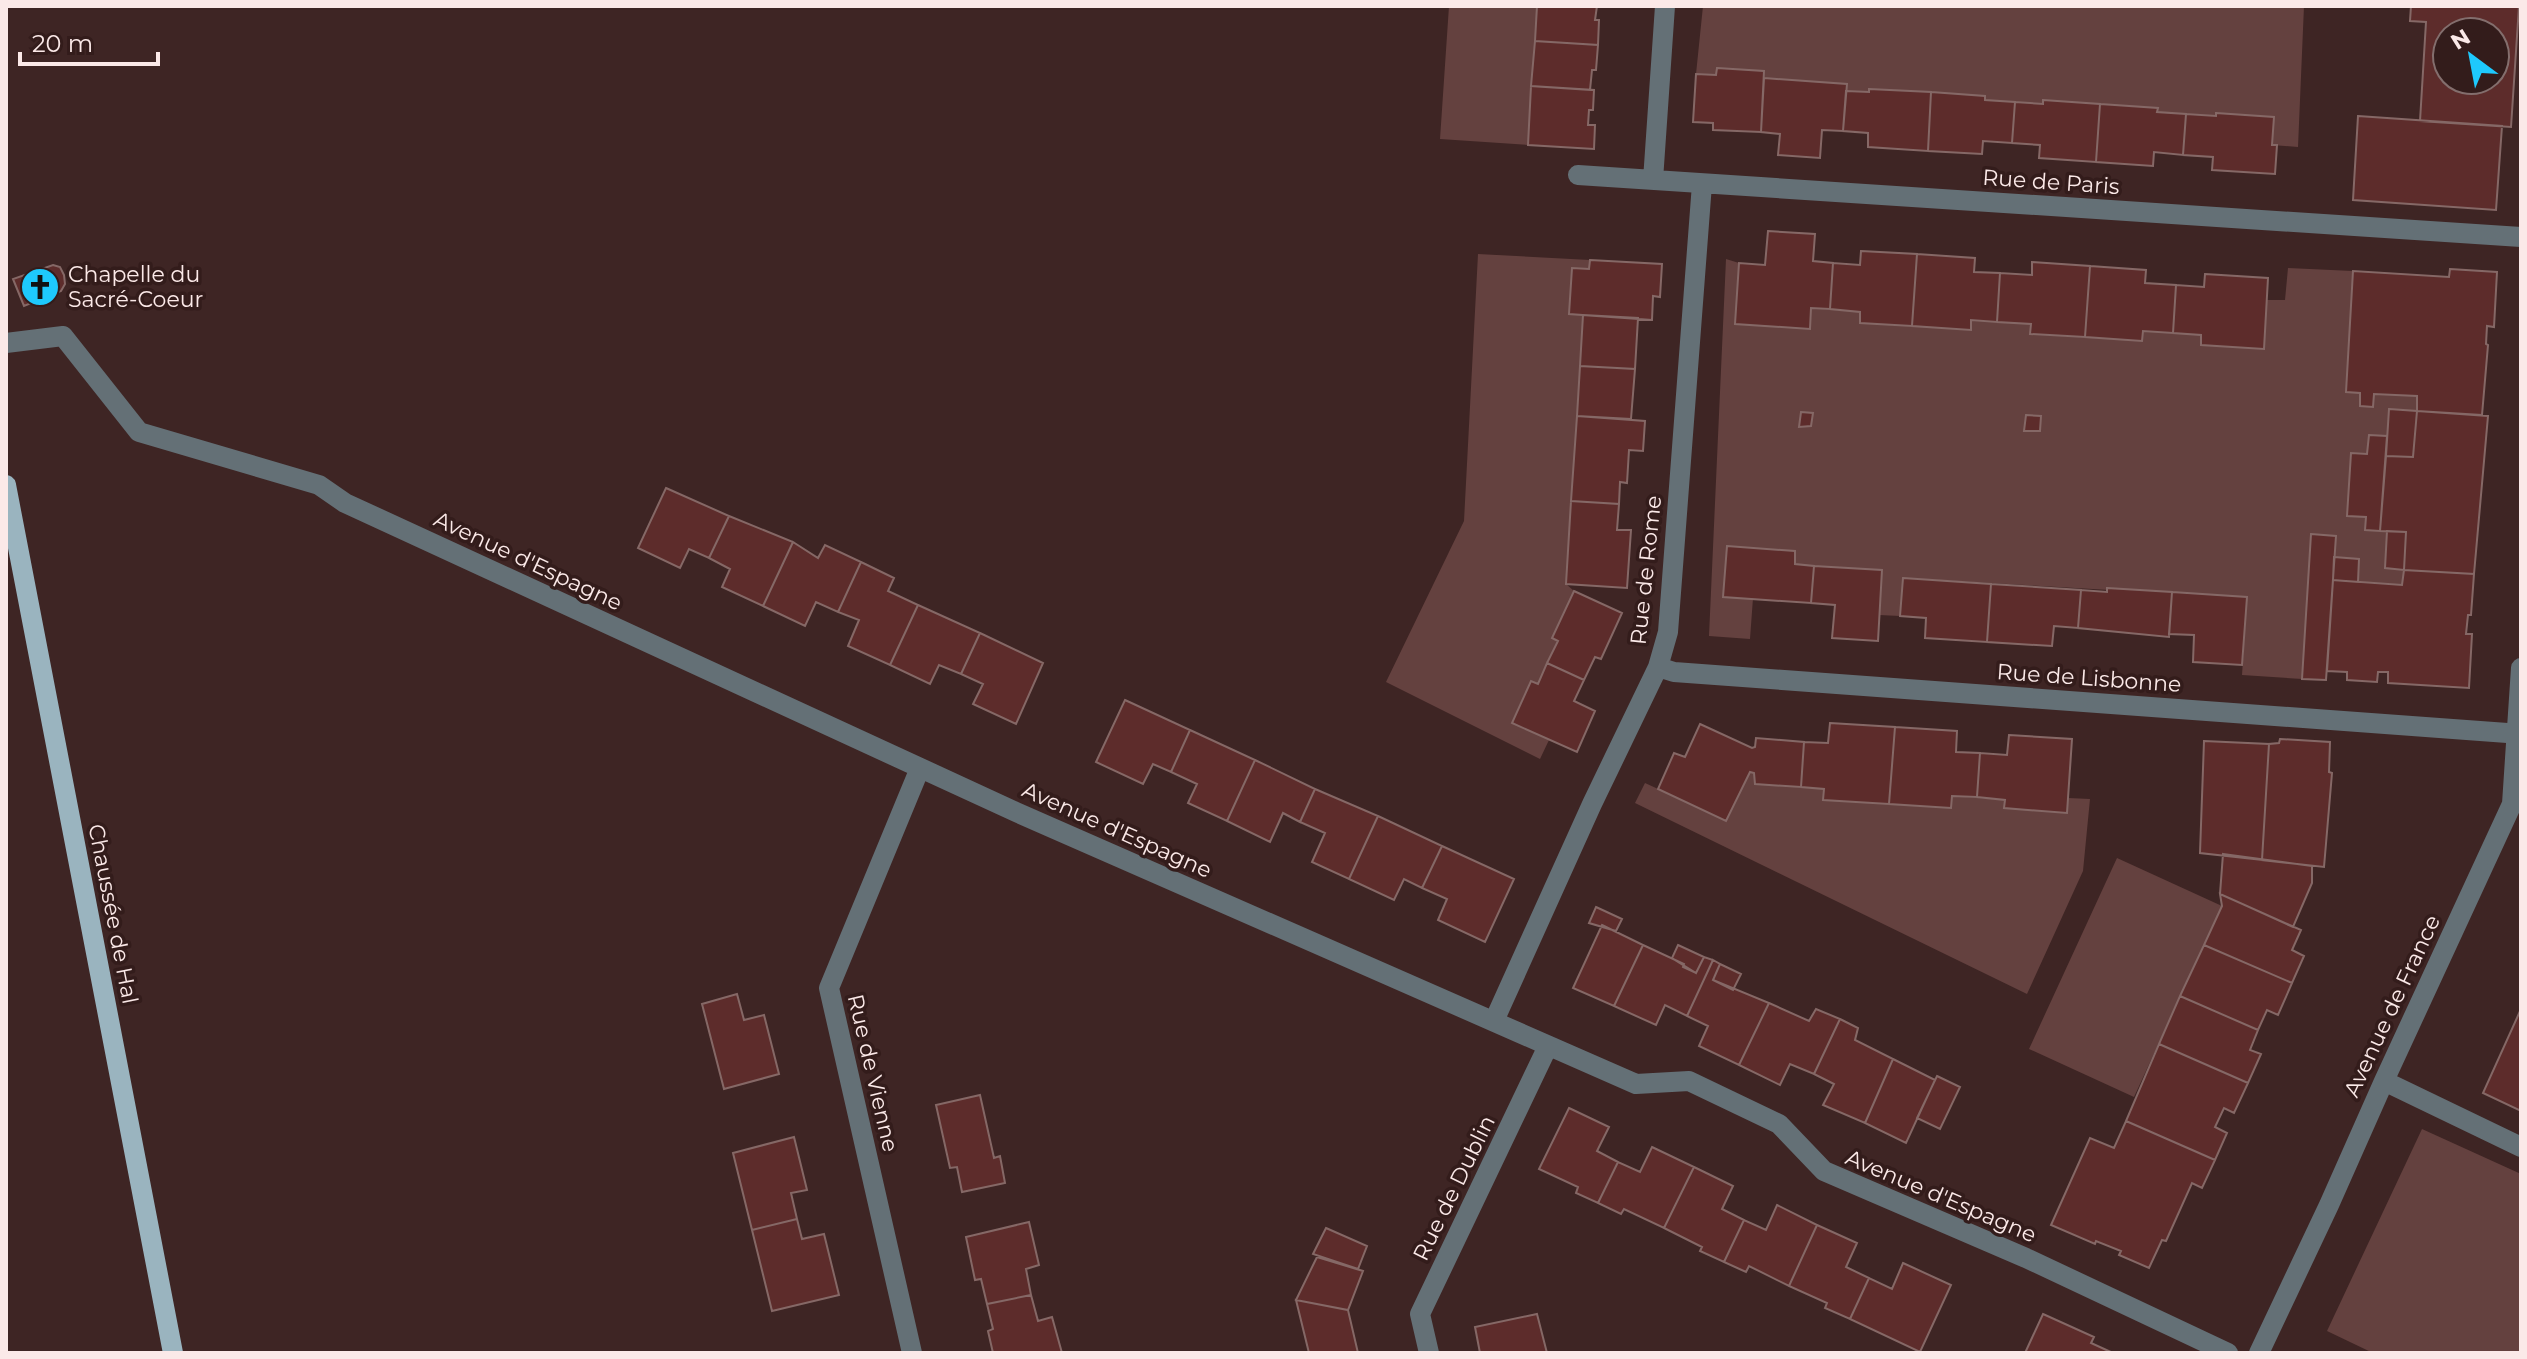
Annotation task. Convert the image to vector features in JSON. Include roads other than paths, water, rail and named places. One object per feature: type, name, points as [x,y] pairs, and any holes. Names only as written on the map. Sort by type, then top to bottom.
[{"type":"main road","name":"Chaussée de Hal","points":[[6,485],[173,1353]]},
{"type":"street","points":[[1653,180],[1665,6]]},
{"type":"street","name":"Rue de Paris","points":[[1578,175],[2521,237]]},
{"type":"street","name":"Rue de Rome","points":[[1494,1021],[1658,667],[1668,632],[1702,184]]},
{"type":"street","name":"Avenue d'Espagne","points":[[6,343],[63,336],[139,432],[319,485],[345,503],[920,768],[1636,1084],[1689,1081],[1779,1124],[1824,1171],[2026,1258],[2228,1353]]},
{"type":"street","name":"Rue de Lisbonne","points":[[1658,667],[1674,672],[2519,734]]},
{"type":"street","name":"Avenue de France","points":[[2259,1353],[2512,804],[2521,668]]},
{"type":"street","name":"Rue de Vienne","points":[[912,1353],[829,988],[920,768]]},
{"type":"street","name":"Rue de Dublin","points":[[1429,1353],[1420,1314],[1548,1046]]},
{"type":"street","points":[[2384,1081],[2521,1147]]},
{"type":"place","name":"Chapelle du Sacré-Coeur","points":[[40,287]]}]
